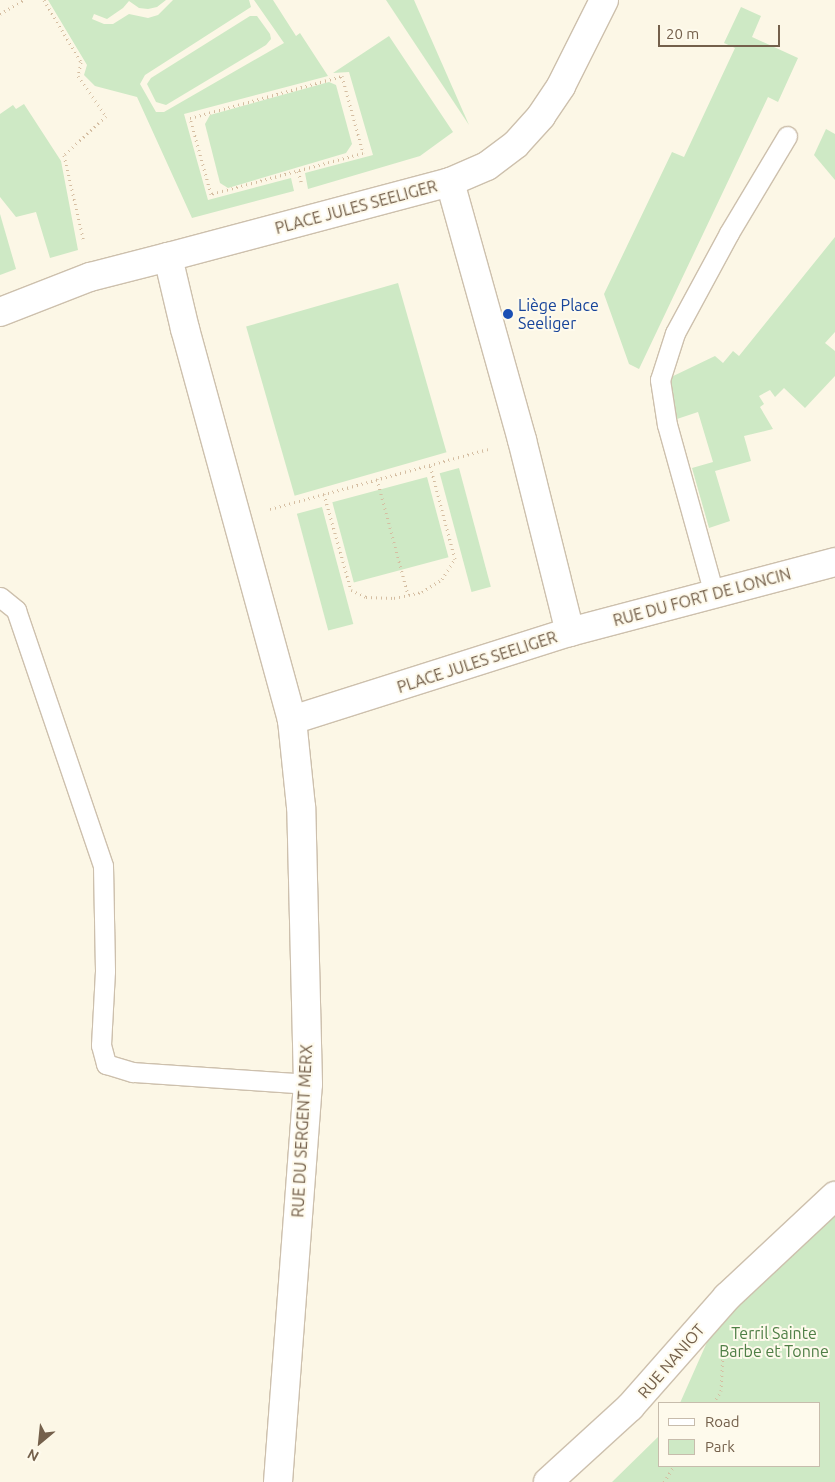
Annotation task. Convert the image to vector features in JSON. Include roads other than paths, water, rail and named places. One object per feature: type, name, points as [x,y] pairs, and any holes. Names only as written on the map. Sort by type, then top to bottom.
[{"type":"street","points":[[450,182],[487,166],[516,144],[541,116],[562,86],[604,0]]},
{"type":"street","name":"PLACE JULES SEELIGER","points":[[0,312],[90,277],[450,182],[522,440],[570,632],[292,720]]},
{"type":"street","points":[[168,257],[185,329],[292,720]]},
{"type":"street","name":"RUE DU FORT DE LONCIN","points":[[570,632],[835,562]]},
{"type":"street","name":"RUE DU SERGENT MERX","points":[[278,1482],[308,1084],[301,807],[292,720]]},
{"type":"street","name":"RUE NANIOT","points":[[548,1482],[630,1407],[727,1297],[835,1196]]},
{"type":"lane","points":[[714,594],[667,425],[660,380],[675,333],[729,233],[786,136]]},
{"type":"lane","points":[[0,598],[16,610],[103,866],[105,971],[101,1045],[106,1064],[133,1072],[308,1084]]},
{"type":"place","name":"Liège Place Seeliger","points":[[508,314]]},
{"type":"park label","name":"Terril Sainte Barbe et Tonne","points":[[774,1342]]}]
